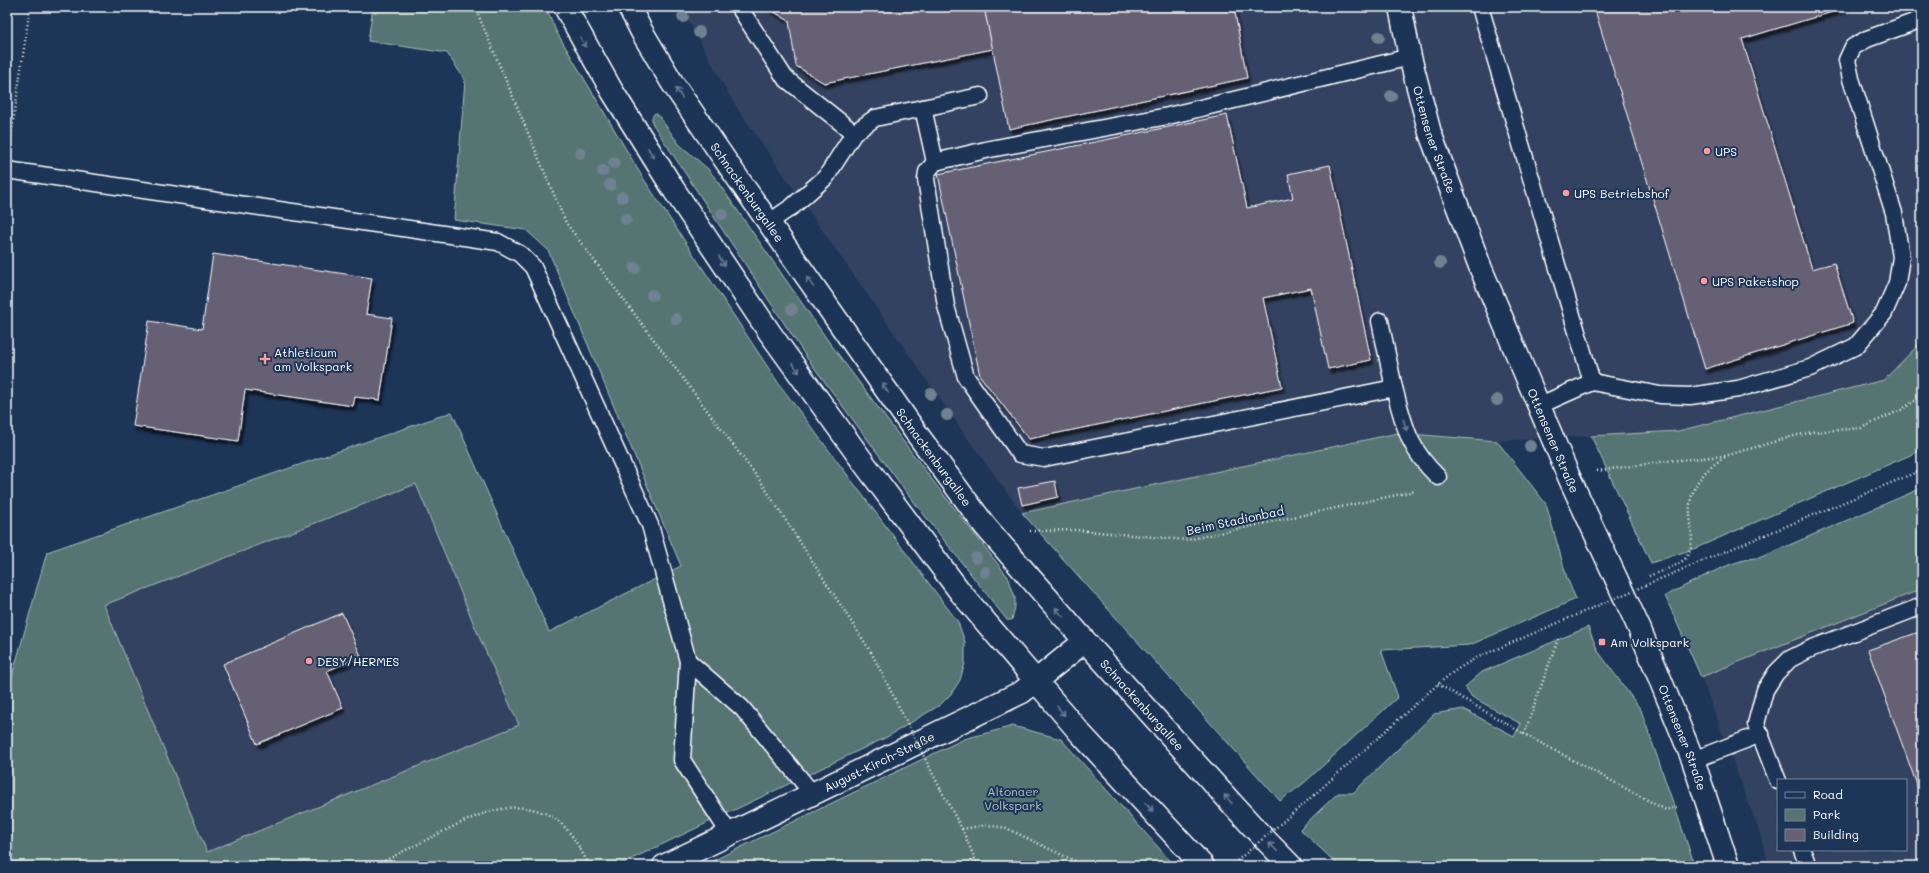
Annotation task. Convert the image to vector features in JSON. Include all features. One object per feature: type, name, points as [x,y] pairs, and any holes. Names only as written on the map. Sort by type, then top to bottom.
[{"type":"main road","points":[[565,7],[605,78],[674,190],[770,333],[866,466],[961,593],[1082,734],[1203,866]]},
{"type":"main road","name":"Schnackenburgallee","points":[[629,7],[673,84],[768,223],[917,434],[985,526],[1085,641],[1254,828],[1292,866]]},
{"type":"main road","name":"Ottensener Straße","points":[[1400,7],[1410,57],[1430,133],[1481,269],[1569,477],[1622,588],[1693,760],[1728,866]]},
{"type":"main road","name":"August-Kirch-Straße","points":[[664,866],[729,833],[1022,692],[1085,641]]},
{"type":"lane","points":[[739,7],[785,78],[854,133]]},
{"type":"lane","points":[[1480,7],[1592,382]]},
{"type":"lane","points":[[1538,406],[1592,382],[1660,395],[1690,396],[1738,389],[1810,368],[1856,346],[1884,313],[1897,283],[1901,257],[1894,213],[1851,79],[1847,60],[1853,47],[1867,39],[1922,19]]},
{"type":"lane","points":[[1394,388],[1044,458],[1020,454],[966,378],[946,306],[926,179],[927,172],[935,162],[990,149],[1168,116],[1410,57]]},
{"type":"lane","points":[[768,223],[793,206],[826,177],[854,133],[875,118],[980,96]]},
{"type":"lane","points":[[923,108],[935,162]]},
{"type":"lane","points":[[7,170],[498,242],[520,254],[533,267],[650,525],[688,660],[682,760],[729,833]]},
{"type":"lane","points":[[1380,321],[1394,388],[1408,436],[1414,450],[1423,463],[1438,477]]},
{"type":"lane","points":[[1777,779],[1762,734],[1756,724],[1765,690],[1776,673],[1790,659],[1810,649],[1922,606]]},
{"type":"lane","points":[[688,660],[742,708],[812,793]]},
{"type":"lane","points":[[1693,760],[1762,734]]},
{"type":"lane","points":[[1802,851],[1808,866]]},
{"type":"path","points":[[10,145],[30,7]]},
{"type":"path","points":[[475,7],[566,223],[762,482],[871,652],[962,829],[978,866]]},
{"type":"path","points":[[1597,471],[1667,461],[1726,456],[1812,432],[1861,428],[1901,410],[1922,396]]},
{"type":"path","points":[[1649,576],[1679,564],[1688,554],[1692,542],[1690,506],[1692,493],[1699,479],[1710,466],[1726,456]]},
{"type":"path","points":[[1231,866],[1314,795],[1438,684],[1456,670],[1476,658],[1702,561],[1922,470]]},
{"type":"path","name":"Beim Stadionbad","points":[[1030,531],[1076,530],[1186,540],[1415,491],[1438,477]]},
{"type":"path","points":[[1524,734],[1558,639]]},
{"type":"path","points":[[1438,684],[1524,734],[1666,810],[1681,806]]},
{"type":"path","points":[[374,866],[475,815],[496,809],[518,806],[539,810],[554,818],[566,829],[590,866]]},
{"type":"path","points":[[962,829],[987,825],[1006,828],[1085,866]]},
{"type":"shaded area","points":[[681,7],[1922,7],[1922,341],[1884,380],[1678,431],[1497,441],[1398,433],[1022,513],[965,435],[733,102]]},
{"type":"shaded area","name":"DESY/HERMES","points":[[416,483],[480,639],[519,725],[207,853],[104,605]]},
{"type":"shaded area","points":[[1922,589],[1922,866],[1769,866],[1759,831],[1701,677]]},
{"type":"green space","points":[[373,7],[546,7],[556,31],[643,178],[779,384],[958,622],[965,642],[965,663],[960,680],[951,694],[940,705],[887,737],[617,866],[7,866],[7,694],[47,552],[452,412],[549,632],[681,566],[548,250],[526,230],[454,220],[465,80],[447,53],[368,41]],"holes":[[[416,484],[480,639],[519,725],[207,852],[104,605]]]},
{"type":"green space","points":[[655,113],[679,144],[708,169],[715,178],[829,342],[933,481],[1008,577],[1015,597],[1015,607],[1012,620],[1007,620],[910,497],[807,358],[652,123],[652,117]]},
{"type":"green space","points":[[1922,341],[1922,450],[1696,548],[1651,563],[1591,436],[1678,431],[1884,380]]},
{"type":"green space","points":[[1398,433],[1497,441],[1546,504],[1567,578],[1576,599],[1470,645],[1381,650],[1398,697],[1304,783],[1280,801],[1022,513]]},
{"type":"green space","points":[[1922,488],[1922,589],[1701,677],[1665,596],[1725,567],[1737,562],[1759,558]]},
{"type":"green space","points":[[1588,627],[1598,651],[1641,710],[1695,866],[1339,866],[1300,829],[1338,793],[1353,793],[1434,714],[1463,709],[1514,736],[1521,724],[1472,697],[1465,687],[1482,672]]},
{"type":"green space","name":"Altonaer Volkspark","points":[[1013,726],[1061,739],[1175,866],[702,866],[964,739]]},
{"type":"building","points":[[766,7],[984,7],[993,49],[824,83],[796,66],[789,21]]},
{"type":"building","points":[[984,7],[1234,7],[1247,78],[1009,129]]},
{"type":"building","name":"UPS","points":[[1594,7],[1849,7],[1742,39],[1812,269],[1834,263],[1853,323],[1705,369]]},
{"type":"building","points":[[1227,115],[1247,208],[1293,198],[1288,174],[1330,165],[1371,360],[1328,369],[1311,288],[1263,298],[1282,387],[1029,439],[980,376],[938,174]]},
{"type":"building","name":"Athleticum am Volkspark","points":[[213,254],[372,278],[366,314],[392,318],[380,400],[355,397],[353,406],[245,390],[238,441],[133,426],[149,321],[202,329]]},
{"type":"building","points":[[1055,481],[1058,497],[1022,505],[1018,488]]},
{"type":"building","points":[[342,613],[361,656],[327,671],[343,708],[257,744],[223,664]]},
{"type":"building","points":[[1922,631],[1922,799],[1868,650]]},
{"type":"place","name":"UPS","points":[[1707,151]]},
{"type":"place","name":"UPS Betriebshof","points":[[1566,193]]},
{"type":"place","name":"UPS Paketshop","points":[[1704,281]]},
{"type":"place","name":"Athleticum am Volkspark","points":[[265,359]]},
{"type":"place","name":"Am Volkspark","points":[[1602,642]]},
{"type":"place","name":"DESY/HERMES","points":[[309,661]]}]
